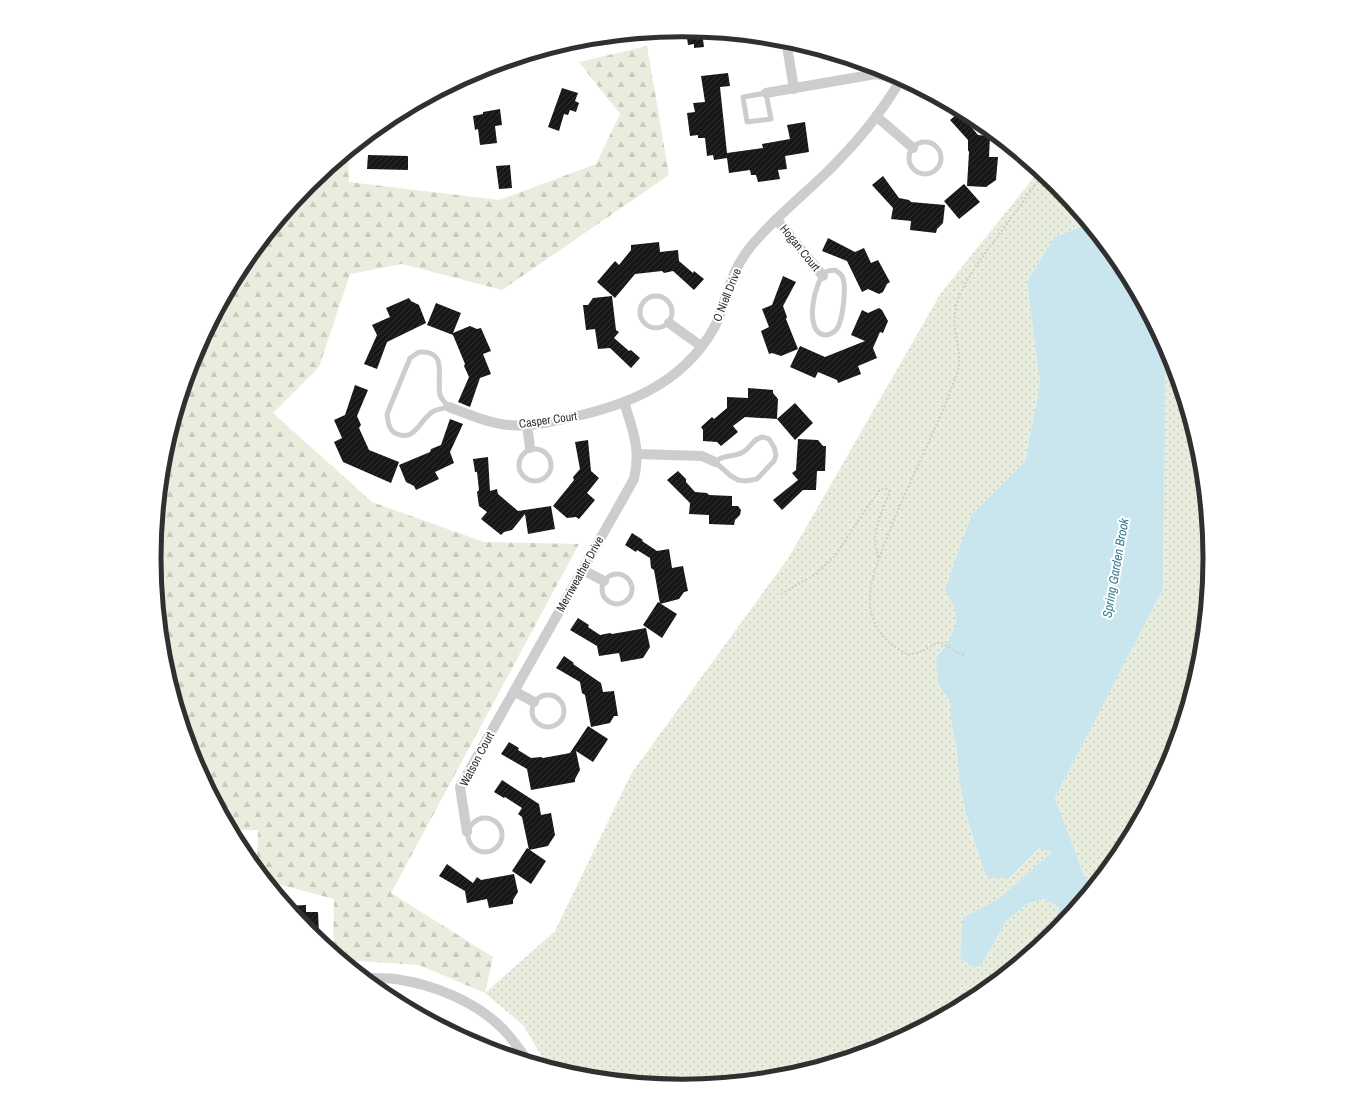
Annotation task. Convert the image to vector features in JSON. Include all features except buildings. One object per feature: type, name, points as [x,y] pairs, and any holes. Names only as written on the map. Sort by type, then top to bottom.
[{"type":"street","points":[[787,48],[794,89]]},
{"type":"street","points":[[766,93],[875,74]]},
{"type":"street","name":"O Niell Drive","points":[[624,402],[668,380],[682,368],[702,346],[714,327],[729,286],[738,266],[748,250],[760,235],[825,175],[853,145],[876,116],[897,84]]},
{"type":"street","points":[[876,116],[913,148]]},
{"type":"street","name":"Hogan Court","points":[[776,220],[822,276]]},
{"type":"street","points":[[668,323],[702,346]]},
{"type":"street","points":[[624,402],[634,433],[638,454],[702,456],[715,462]]},
{"type":"street","name":"Casper Court","points":[[449,407],[490,422],[509,425],[527,425],[587,414],[624,402]]},
{"type":"street","points":[[527,425],[530,448]]},
{"type":"street","name":"Merriweather Drive","points":[[514,691],[634,479],[638,454]]},
{"type":"street","points":[[583,570],[604,581]]},
{"type":"street","points":[[514,691],[534,702]]},
{"type":"street","name":"Watson Court","points":[[467,832],[460,787],[514,691]]},
{"type":"street","points":[[374,978],[404,980],[448,993],[484,1014],[503,1029],[523,1054]]},
{"type":"lane","points":[[766,93],[771,119],[747,122],[743,98],[766,93]]},
{"type":"lane","points":[[929,142],[938,148],[942,155],[942,161],[935,172],[927,175],[921,175],[912,169],[909,161],[910,153],[913,148],[918,143],[929,142]]},
{"type":"lane","name":"Hogan Court","points":[[835,270],[840,273],[843,277],[844,292],[843,308],[839,324],[836,330],[825,335],[816,330],[813,324],[812,315],[814,296],[819,280],[822,276],[829,271],[835,270]]},
{"type":"lane","points":[[651,296],[662,297],[669,302],[672,317],[668,323],[655,329],[645,325],[640,318],[639,313],[641,305],[646,298],[651,296]]},
{"type":"lane","points":[[424,352],[434,355],[438,359],[440,364],[440,394],[443,402],[449,407],[433,412],[412,434],[407,436],[398,435],[391,429],[387,414],[410,358],[414,354],[424,352]]},
{"type":"lane","points":[[763,437],[768,439],[776,450],[774,460],[757,479],[752,481],[738,480],[715,462],[723,456],[737,455],[744,452],[758,438],[763,437]]},
{"type":"lane","points":[[530,448],[541,449],[550,459],[550,469],[548,474],[542,480],[531,481],[526,479],[518,468],[521,454],[530,448]]},
{"type":"lane","points":[[610,576],[623,576],[627,579],[631,586],[630,596],[622,604],[611,603],[606,600],[602,593],[604,581],[610,576]]},
{"type":"lane","points":[[546,694],[554,695],[561,700],[564,708],[562,720],[550,728],[544,727],[537,723],[532,714],[531,708],[534,702],[546,694]]},
{"type":"lane","name":"Watson Court","points":[[480,818],[491,819],[496,822],[501,829],[502,834],[498,847],[483,853],[475,850],[471,846],[468,841],[467,832],[473,822],[480,818]]},
{"type":"path","points":[[964,654],[956,652],[942,643],[936,643],[923,651],[908,655],[888,641],[873,618],[870,606],[870,594],[874,572],[893,521],[946,405],[958,371],[958,344],[954,314],[957,302],[980,260],[1040,180]]},
{"type":"path","points":[[781,594],[816,574],[835,556],[879,491],[884,488],[890,492],[874,537],[879,559]]},
{"type":"green space","points":[[647,46],[669,175],[502,290],[402,264],[350,274],[319,367],[273,413],[372,502],[484,542],[579,544],[391,893],[493,957],[485,993],[419,965],[351,961],[333,945],[334,899],[275,883],[257,860],[258,830],[238,830],[215,789],[201,758],[189,726],[171,660],[165,627],[162,593],[161,558],[165,490],[179,424],[189,391],[215,328],[249,269],[269,241],[290,215],[314,190],[348,159],[349,182],[499,200],[596,164],[620,114],[579,62]]},
{"type":"green space","points":[[1036,175],[1084,226],[1054,237],[1027,282],[1040,384],[1025,461],[971,515],[945,590],[955,610],[956,623],[951,636],[936,658],[944,695],[951,702],[951,721],[957,751],[959,780],[966,816],[982,865],[988,878],[1009,878],[1039,847],[1052,852],[999,898],[964,918],[960,958],[982,964],[1007,920],[1027,904],[1044,899],[1058,907],[1060,917],[1026,951],[1000,972],[943,1010],[882,1040],[817,1062],[751,1076],[682,1080],[614,1076],[544,1061],[523,1025],[485,993],[555,931],[631,774],[789,557],[941,293]]},
{"type":"green space","points":[[1166,364],[1186,424],[1200,490],[1204,558],[1200,627],[1186,693],[1164,758],[1134,819],[1116,848],[1088,886],[1055,798],[1163,589]]},
{"type":"water","name":"Spring Garden Brook","points":[[1084,226],[1116,269],[1134,298],[1150,328],[1166,364],[1163,589],[1055,798],[1088,886],[1060,917],[1058,907],[1044,899],[1027,904],[1007,920],[982,964],[974,968],[960,958],[963,918],[999,898],[1052,852],[1039,848],[1009,878],[988,878],[982,865],[966,815],[959,780],[957,751],[951,721],[951,702],[942,691],[938,682],[936,658],[951,636],[956,623],[955,610],[945,590],[971,515],[1025,461],[1040,384],[1027,282],[1054,237]]}]
